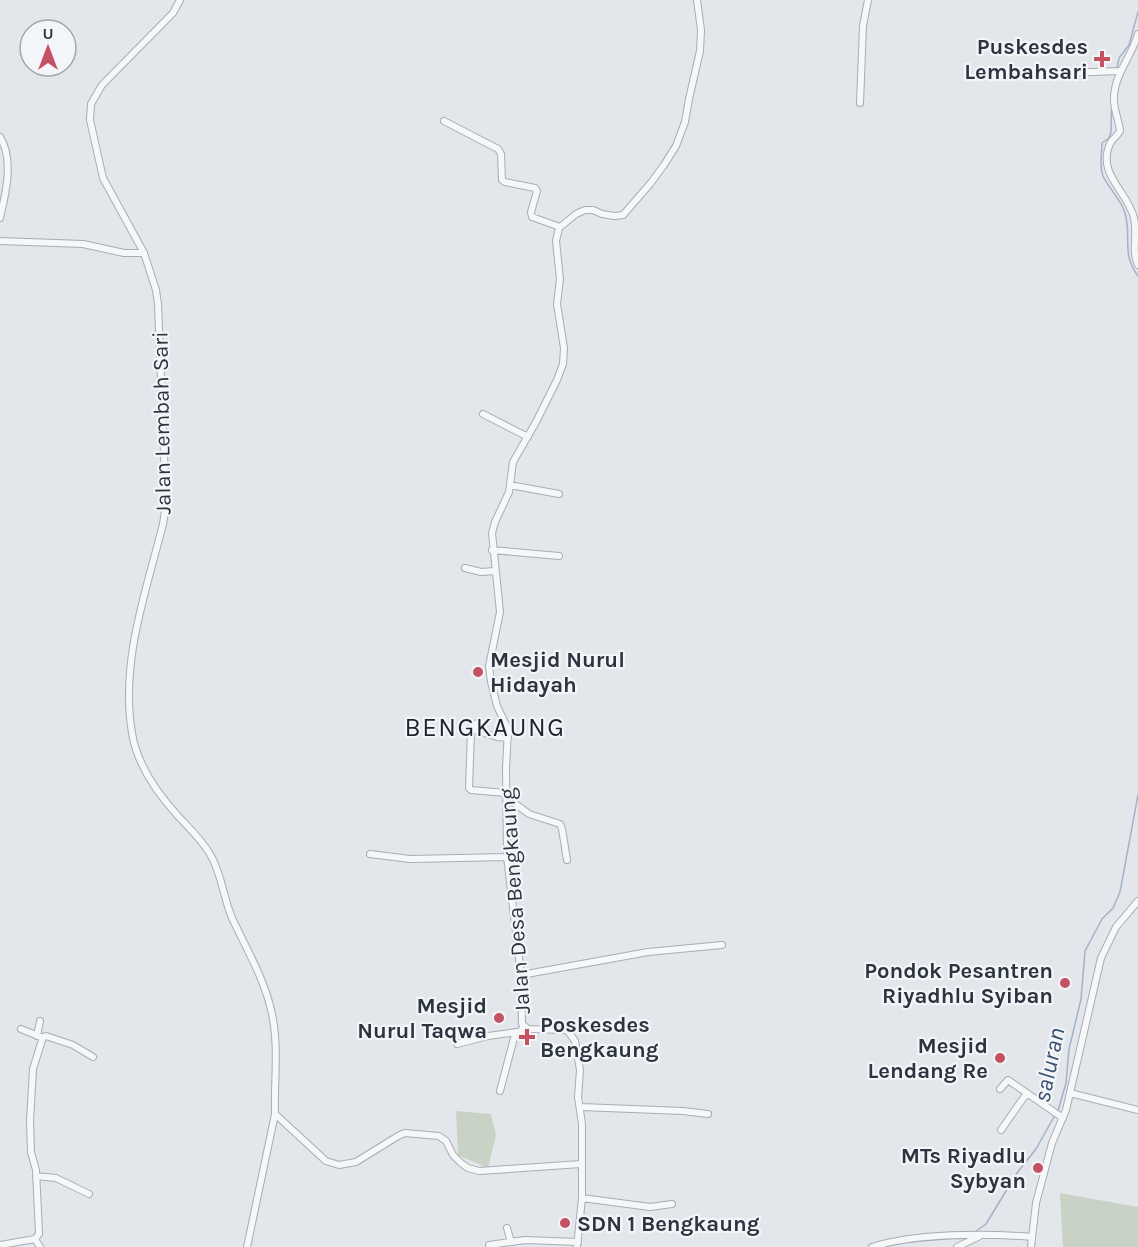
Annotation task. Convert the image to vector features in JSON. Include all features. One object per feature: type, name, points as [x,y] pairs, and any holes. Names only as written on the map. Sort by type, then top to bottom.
[{"type":"street","name":"Jalan Lembah Sari","points":[[180,0],[173,13],[102,85],[90,109],[90,126],[103,178],[144,253],[158,304],[166,504],[164,524],[132,650],[130,675],[132,734],[141,765],[156,789],[199,838],[214,861],[222,879],[232,918],[256,966],[272,1012],[276,1056],[274,1094],[276,1114],[247,1247]]},
{"type":"street","points":[[444,121],[498,149],[501,154],[502,180],[535,188],[537,192],[531,212],[532,217],[560,227],[579,212],[588,209],[602,214],[623,215],[650,184],[676,146],[685,122],[699,62],[700,30],[697,0]]},
{"type":"street","points":[[860,103],[863,26],[868,0]]},
{"type":"street","points":[[1138,34],[1117,71],[1113,99],[1120,131],[1109,146],[1107,166],[1108,173],[1131,209],[1135,227],[1134,252],[1138,265]]},
{"type":"street","points":[[1040,74],[1117,71]]},
{"type":"street","points":[[0,137],[6,146],[8,158],[0,218]]},
{"type":"street","name":"Jalan Desa Bengkaung","points":[[560,227],[556,241],[560,279],[557,304],[564,348],[563,364],[528,437],[513,462],[508,495],[493,528],[492,550],[500,612],[490,653],[491,682],[500,713],[507,724],[507,857],[521,975],[522,1022],[529,1030],[565,1029],[571,1033],[579,1055],[578,1097],[581,1107],[582,1198],[578,1245]]},
{"type":"street","points":[[0,241],[83,244],[120,252],[144,253]]},
{"type":"street","points":[[483,414],[528,437]]},
{"type":"street","points":[[510,485],[559,494]]},
{"type":"street","points":[[492,550],[560,556]]},
{"type":"street","points":[[465,568],[481,572],[495,571]]},
{"type":"street","points":[[477,723],[471,729],[469,788],[506,795],[529,814],[560,824],[567,861]]},
{"type":"street","points":[[471,729],[508,738]]},
{"type":"street","points":[[370,854],[410,859],[507,857]]},
{"type":"street","points":[[1031,1247],[1036,1203],[1059,1116],[1070,1093],[1104,950],[1116,927],[1138,901]]},
{"type":"street","points":[[521,975],[648,952],[722,945]]},
{"type":"street","points":[[0,1245],[35,1239],[40,1233],[36,1176],[31,1152],[31,1090],[34,1061],[40,1037],[40,1021]]},
{"type":"street","points":[[500,1091],[512,1044],[518,1032],[524,1027]]},
{"type":"street","points":[[21,1029],[40,1037],[46,1036],[69,1043],[93,1056]]},
{"type":"street","points":[[457,1044],[488,1036],[518,1032]]},
{"type":"street","points":[[1000,1089],[1008,1080],[1059,1116]]},
{"type":"street","points":[[1001,1130],[1027,1093]]},
{"type":"street","points":[[1070,1093],[1138,1110]]},
{"type":"street","points":[[581,1107],[708,1114]]},
{"type":"street","points":[[276,1114],[326,1161],[339,1165],[356,1162],[405,1133],[439,1136],[446,1141],[453,1155],[461,1163],[479,1171],[581,1164]]},
{"type":"street","points":[[36,1176],[56,1178],[88,1194]]},
{"type":"street","points":[[582,1198],[650,1207],[672,1204]]},
{"type":"street","points":[[506,1244],[507,1228]]},
{"type":"street","points":[[872,1247],[902,1240],[971,1235],[1032,1237]]},
{"type":"street","points":[[957,1247],[983,1235]]},
{"type":"street","points":[[35,1239],[40,1247]]},
{"type":"street","points":[[489,1245],[578,1245]]},
{"type":"green space","points":[[456,1111],[491,1114],[496,1135],[488,1168],[458,1155]]},
{"type":"green space","points":[[1060,1193],[1138,1207],[1138,1247],[1063,1247]]},
{"type":"waterway","name":"saluran","points":[[1117,68],[1119,58],[1129,45],[1138,12]]},
{"type":"waterway","name":"saluran","points":[[1112,93],[1111,132],[1109,138],[1102,143],[1101,168],[1103,176],[1125,213],[1128,253],[1138,276]]},
{"type":"waterway","name":"saluran","points":[[1058,1111],[1066,1083],[1069,1049],[1081,999],[1085,951],[1102,919],[1113,908],[1120,892],[1138,795]]},
{"type":"waterway","name":"saluran","points":[[975,1232],[986,1224],[1017,1173],[1036,1149],[1055,1115]]},
{"type":"waterway","name":"saluran","points":[[909,1242],[969,1237]]},
{"type":"place","name":"Puskesdes Lembahsari","points":[[1102,59]]},
{"type":"place","name":"Mesjid Nurul Hidayah","points":[[478,672]]},
{"type":"place","name":"Pondok Pesantren Riyadhlu Syiban","points":[[1065,983]]},
{"type":"place","name":"Mesjid Nurul Taqwa","points":[[499,1018]]},
{"type":"place","name":"Poskesdes Bengkaung","points":[[527,1037]]},
{"type":"place","name":"Mesjid Lendang Re","points":[[1000,1058]]},
{"type":"place","name":"MTs Riyadlu Sybyan","points":[[1038,1168]]},
{"type":"place","name":"SDN 1 Bengkaung","points":[[565,1223]]},
{"type":"district","name":"BENGKAUNG","points":[[485,727]]}]
